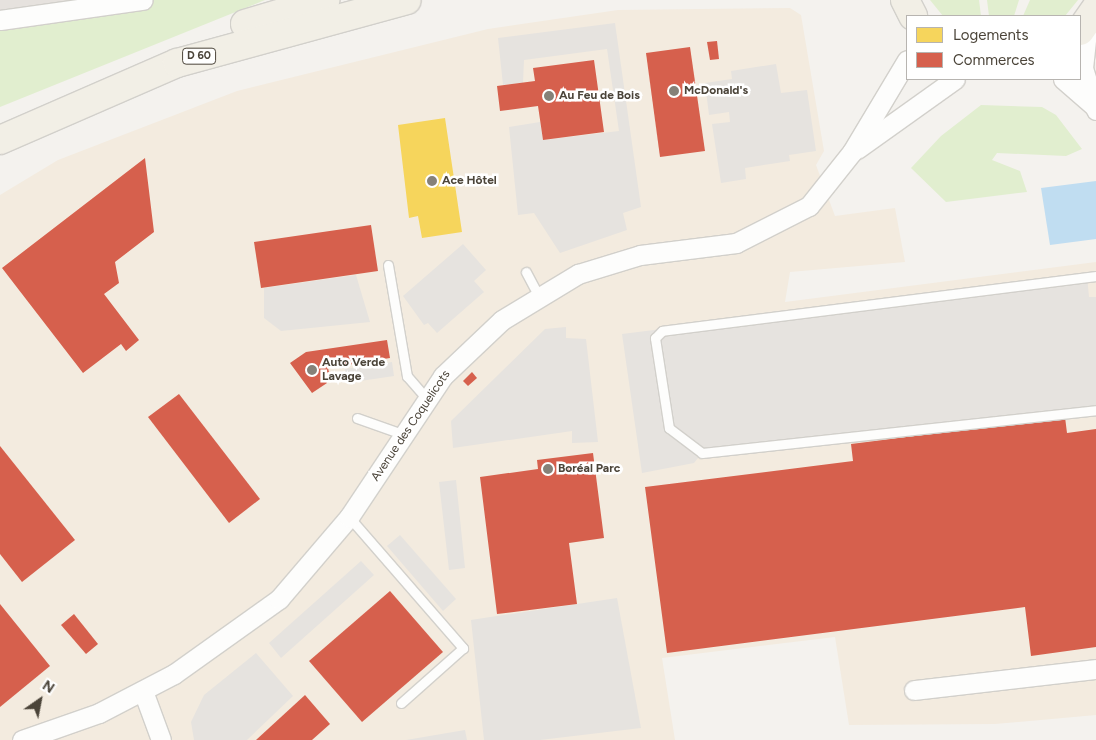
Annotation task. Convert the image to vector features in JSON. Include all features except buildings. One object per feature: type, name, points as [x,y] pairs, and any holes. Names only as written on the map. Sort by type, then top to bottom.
[{"type":"main road","name":"D 60","points":[[0,122],[124,67],[325,0]]},
{"type":"main road","name":"D 60","points":[[0,140],[177,63],[407,0]]},
{"type":"main road","points":[[905,0],[912,15]]},
{"type":"street","points":[[0,20],[142,0]]},
{"type":"street","points":[[1088,20],[1083,68],[1094,108]]},
{"type":"street","name":"Avenue des Coquelicots","points":[[22,740],[143,691],[206,654],[279,599],[349,517],[427,399],[470,347],[539,296],[578,274],[640,255],[718,246],[759,234],[809,206],[852,152],[906,62]]},
{"type":"street","name":"Avenue des Coquelicots","points":[[852,152],[954,80]]},
{"type":"street","points":[[1064,80],[1094,108]]},
{"type":"street","points":[[914,690],[1096,669]]},
{"type":"street","points":[[143,691],[161,740]]},
{"type":"lane","points":[[388,265],[406,376],[427,399]]},
{"type":"lane","points":[[526,272],[539,296]]},
{"type":"lane","points":[[1091,276],[662,331],[655,338],[669,428],[702,453],[1096,410]]},
{"type":"lane","points":[[357,418],[405,435]]},
{"type":"lane","points":[[349,517],[463,648],[401,703]]},
{"type":"shaded area","points":[[0,0],[143,0],[0,20]]},
{"type":"shaded area","name":"Boréal Parc","points":[[790,8],[801,15],[824,151],[816,165],[835,216],[895,208],[905,262],[790,272],[785,302],[1096,262],[1096,715],[995,724],[849,725],[835,637],[662,658],[675,740],[0,740],[0,195],[58,160],[237,91],[488,29],[618,10]]},
{"type":"shaded area","points":[[615,23],[641,207],[623,213],[627,230],[560,253],[534,213],[518,215],[509,127],[540,122],[543,140],[619,131],[607,49],[524,60],[523,83],[503,85],[498,38]]},
{"type":"shaded area","points":[[776,64],[781,93],[807,90],[816,151],[789,155],[790,161],[745,168],[746,179],[721,183],[712,124],[730,122],[729,112],[709,115],[705,83],[732,79],[731,71]]},
{"type":"shaded area","points":[[463,244],[486,270],[474,281],[484,292],[437,333],[428,323],[424,325],[403,296]]},
{"type":"shaded area","points":[[356,275],[370,322],[281,331],[264,318],[264,288]]},
{"type":"shaded area","points":[[1087,276],[1089,297],[1096,297],[1096,410],[702,453],[694,463],[642,473],[622,334]]},
{"type":"shaded area","points":[[566,327],[566,338],[586,339],[598,442],[572,443],[572,431],[453,448],[451,421],[545,329]]},
{"type":"shaded area","points":[[392,362],[394,376],[347,383],[345,369]]},
{"type":"shaded area","points":[[456,480],[465,568],[449,570],[439,482]]},
{"type":"shaded area","points":[[400,535],[456,599],[443,611],[387,546]]},
{"type":"shaded area","points":[[361,561],[374,575],[281,658],[269,643]]},
{"type":"shaded area","points":[[617,598],[641,728],[540,740],[484,740],[471,620]]},
{"type":"shaded area","points":[[256,653],[293,696],[247,740],[194,740],[191,722],[204,695]]},
{"type":"shaded area","points":[[465,730],[467,740],[406,740]]},
{"type":"green space","points":[[143,0],[265,0],[0,107],[0,20]]},
{"type":"green space","points":[[930,0],[979,0],[981,15],[942,15]]},
{"type":"green space","points":[[987,0],[1019,0],[1014,15],[989,15]]},
{"type":"green space","points":[[1030,0],[1078,0],[1066,15],[1023,15]]},
{"type":"green space","points":[[981,105],[1042,107],[1056,115],[1082,149],[1066,156],[997,153],[992,160],[1020,171],[1027,192],[946,202],[911,168],[941,136]]},
{"type":"water","points":[[1096,181],[1096,239],[1050,245],[1041,188]]},
{"type":"place","name":"McDonald's","points":[[674,91]]},
{"type":"place","name":"Au Feu de Bois","points":[[549,96]]},
{"type":"place","name":"Ace Hôtel","points":[[432,181]]},
{"type":"place","name":"Auto Verde Lavage","points":[[312,370]]},
{"type":"place","name":"Boréal Parc","points":[[548,469]]}]
